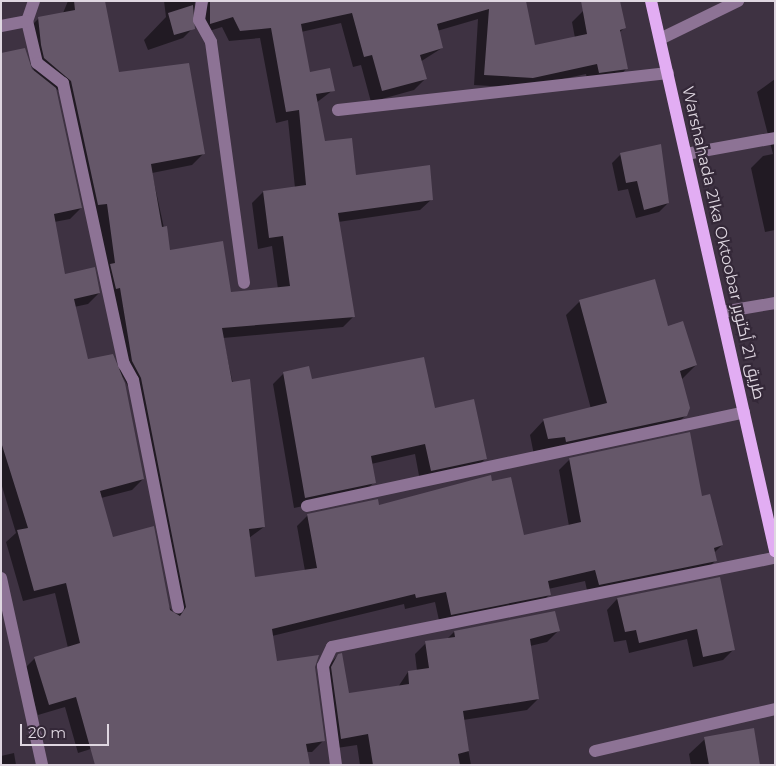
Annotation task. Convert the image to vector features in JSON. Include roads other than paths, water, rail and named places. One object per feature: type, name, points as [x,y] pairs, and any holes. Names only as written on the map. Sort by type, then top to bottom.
[{"type":"main road","name":"Warshahada 21ka Oktoobar طريق 21 أكتوبر","points":[[651,1],[775,551]]},
{"type":"street","points":[[34,1],[27,21],[37,64],[64,83],[124,364],[133,380],[178,608]]},
{"type":"street","points":[[202,1],[199,20],[211,42],[244,284]]},
{"type":"street","points":[[660,39],[738,1]]},
{"type":"street","points":[[1,26],[27,21]]},
{"type":"street","points":[[338,110],[668,73]]},
{"type":"street","points":[[686,154],[775,138]]},
{"type":"street","points":[[722,312],[775,303]]},
{"type":"street","points":[[307,506],[744,412]]},
{"type":"street","points":[[336,765],[323,666],[332,646],[775,558]]},
{"type":"street","points":[[1,578],[42,765]]},
{"type":"street","points":[[595,751],[775,709]]}]
